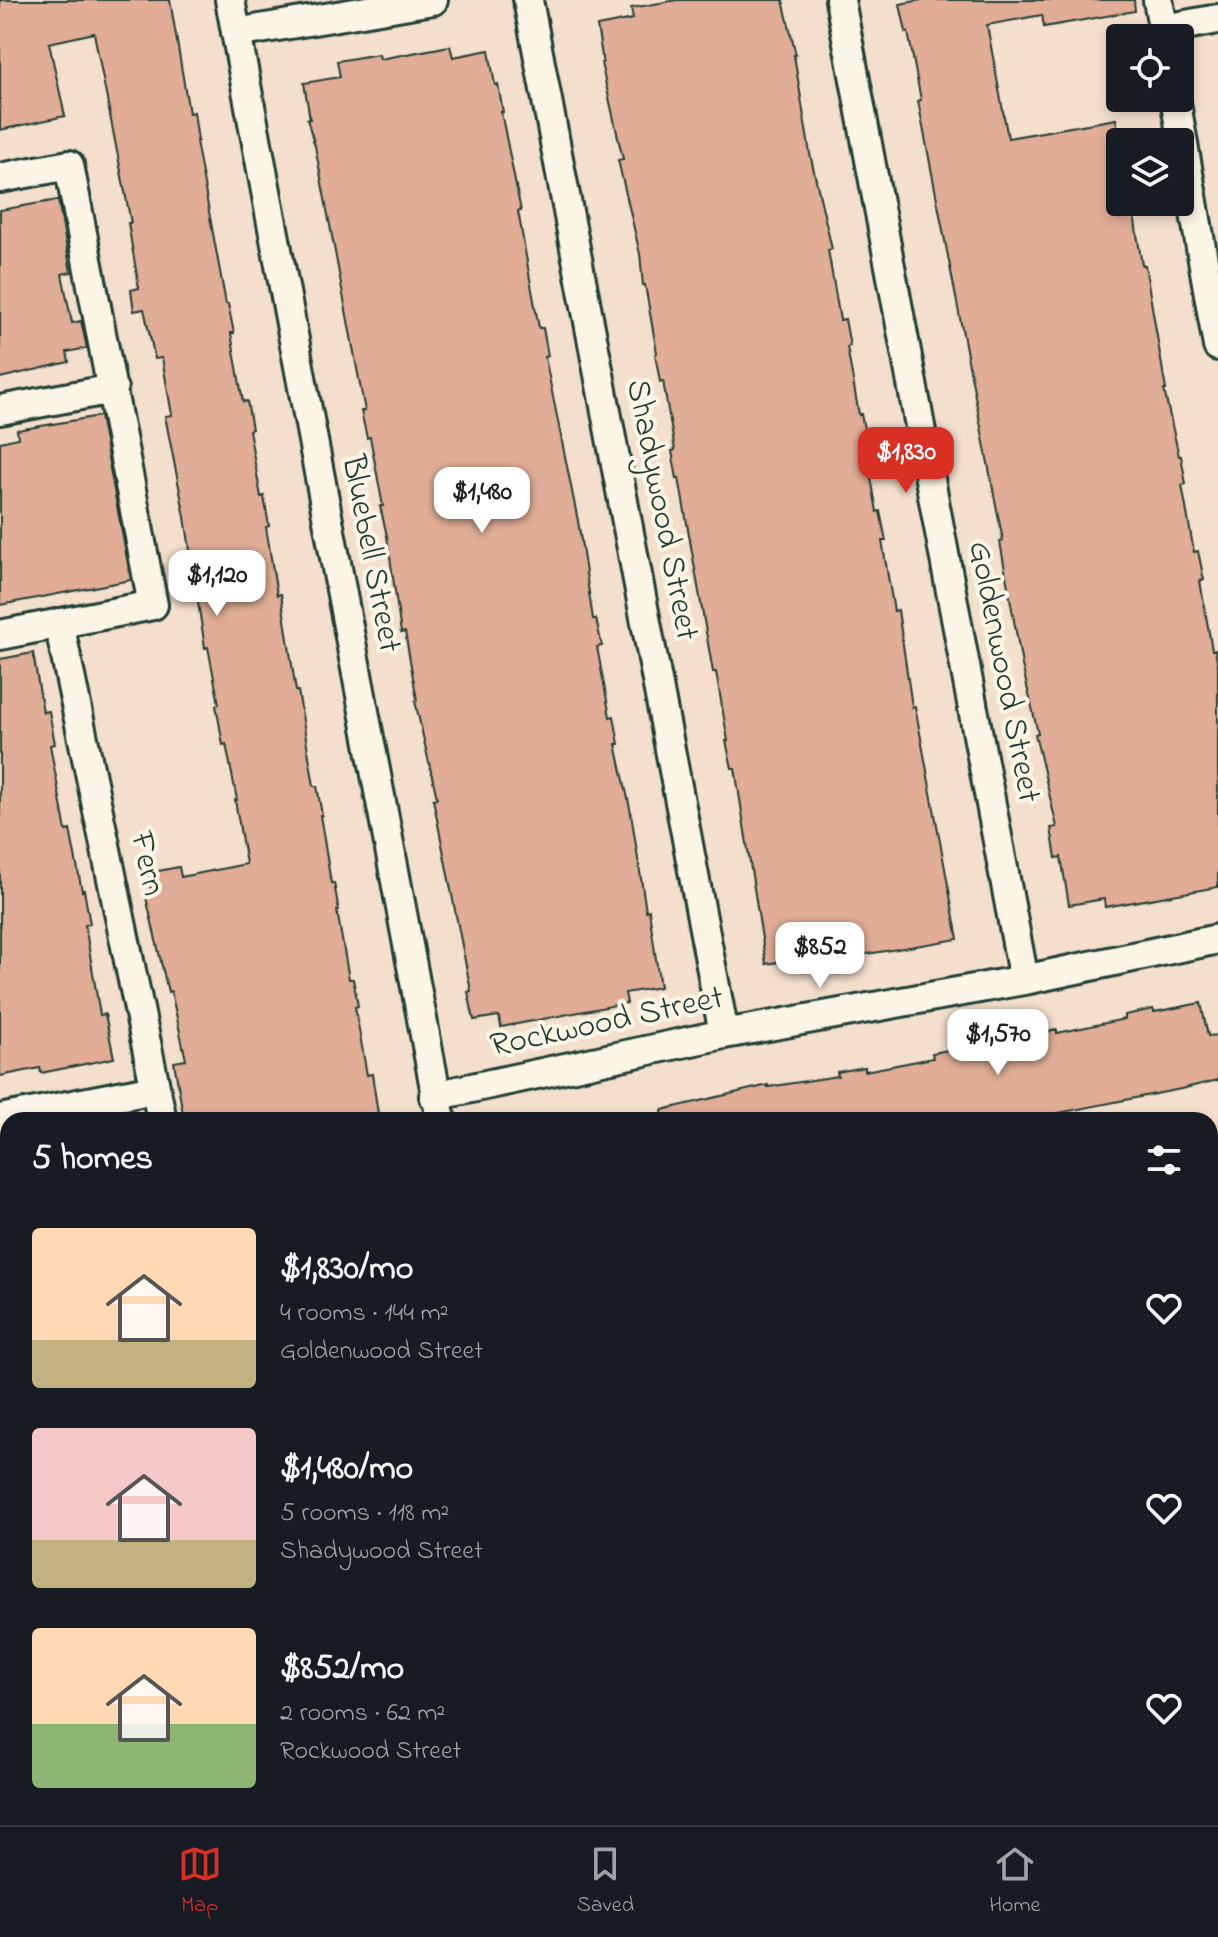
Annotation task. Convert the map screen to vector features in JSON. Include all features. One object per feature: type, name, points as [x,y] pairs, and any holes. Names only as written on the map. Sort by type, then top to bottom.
[{"type":"street","name":"Bluebell Street","points":[[230,0],[438,1108]]},
{"type":"street","points":[[236,33],[433,0]]},
{"type":"street","name":"Shadywood Street","points":[[528,0],[724,1034]]},
{"type":"street","name":"Goldenwood Street","points":[[840,0],[1024,980]]},
{"type":"street","points":[[1158,0],[1162,24]]},
{"type":"street","points":[[1194,26],[1218,19]]},
{"type":"street","points":[[1177,112],[1218,346]]},
{"type":"street","points":[[0,178],[69,165],[153,605],[0,635]]},
{"type":"street","points":[[0,410],[113,389]]},
{"type":"street","name":"Fern","points":[[59,623],[160,1112]]},
{"type":"street","name":"Rockwood Street","points":[[438,1108],[724,1034],[1024,980],[1218,939]]},
{"type":"street","points":[[36,1112],[155,1089]]},
{"type":"building","points":[[0,0],[170,0],[189,113],[194,112],[196,141],[234,333],[231,333],[243,402],[247,401],[252,429],[249,430],[269,526],[266,527],[277,595],[281,594],[296,691],[314,786],[317,786],[331,883],[334,883],[349,979],[353,979],[367,1075],[372,1074],[378,1112],[183,1112],[174,1062],[186,1060],[146,897],[152,896],[148,873],[179,867],[181,877],[246,864],[237,800],[226,744],[223,745],[216,705],[219,704],[208,647],[205,648],[185,517],[165,416],[172,415],[162,358],[155,359],[144,309],[134,311],[131,290],[139,288],[128,223],[131,223],[94,33],[49,43],[65,116],[0,130]]},
{"type":"building","points":[[677,0],[783,0],[796,55],[810,154],[832,249],[828,250],[840,320],[845,319],[859,415],[867,443],[877,512],[880,511],[886,541],[882,541],[894,611],[898,610],[912,707],[915,706],[958,939],[849,957],[850,960],[793,970],[791,960],[766,964],[735,768],[732,768],[726,741],[716,672],[713,672],[677,479],[663,381],[660,382],[640,254],[618,160],[623,159],[601,63],[597,26],[633,19],[631,8]]},
{"type":"building","points":[[921,0],[1134,0],[1135,11],[1044,27],[1042,15],[987,25],[1008,138],[1116,119],[1118,128],[1106,128],[1106,216],[1134,216],[1142,265],[1145,265],[1164,390],[1186,484],[1182,485],[1194,552],[1198,551],[1204,580],[1200,581],[1212,650],[1215,650],[1218,665],[1218,887],[1105,907],[1104,899],[1069,905],[1061,857],[1056,858],[1051,828],[1057,827],[1035,734],[1038,733],[1022,665],[1000,542],[1003,541],[918,101],[921,100],[908,32],[900,4]]},
{"type":"building","points":[[450,46],[453,57],[489,50],[495,85],[498,84],[539,328],[543,328],[548,356],[545,357],[578,521],[593,619],[596,619],[602,646],[597,647],[610,717],[614,716],[619,744],[616,744],[631,813],[646,911],[649,910],[660,987],[625,993],[627,1003],[501,1027],[499,1016],[474,1020],[468,992],[471,991],[433,799],[437,798],[415,701],[405,632],[401,633],[380,506],[383,506],[370,437],[367,438],[361,411],[365,411],[315,146],[307,119],[310,119],[304,83],[340,77],[337,61],[379,54],[380,59]]},
{"type":"building","points":[[58,200],[71,272],[62,274],[72,323],[81,321],[87,348],[67,352],[69,362],[0,378],[0,210]]},
{"type":"building","points":[[100,416],[131,580],[0,605],[0,442],[18,438],[17,430]]},
{"type":"building","points":[[33,653],[43,712],[49,711],[55,744],[50,745],[66,831],[70,830],[84,890],[90,924],[85,925],[100,1015],[105,1014],[114,1058],[41,1073],[40,1068],[0,1076],[0,659]]},
{"type":"building","points":[[1201,1003],[1208,1036],[1218,1035],[1218,1080],[1064,1112],[662,1112],[768,1085],[838,1076],[837,1072],[865,1067],[865,1071],[933,1058],[932,1053],[960,1048],[961,1051],[1030,1035],[1057,1030],[1057,1033],[1125,1019],[1125,1015],[1153,1009],[1154,1012]]}]
